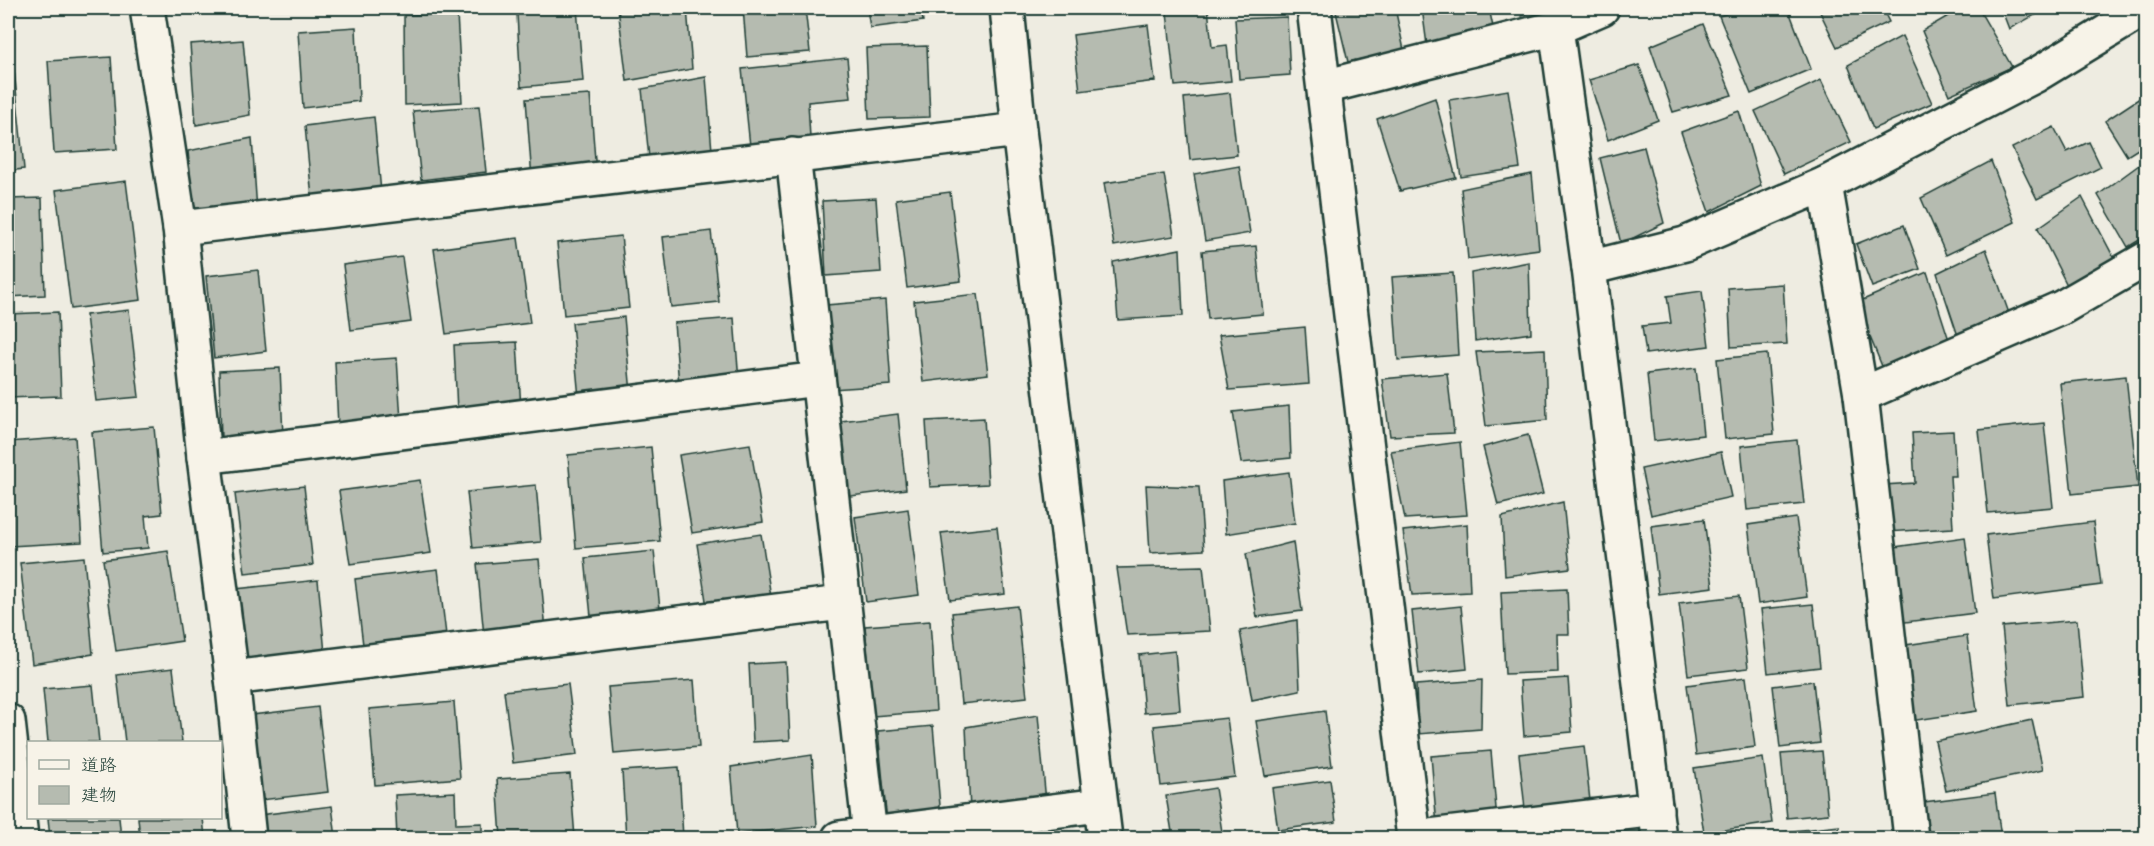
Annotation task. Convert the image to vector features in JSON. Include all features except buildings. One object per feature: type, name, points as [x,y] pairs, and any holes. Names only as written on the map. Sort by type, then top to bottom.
[{"type":"street","points":[[147,8],[180,228],[204,458],[232,678],[249,838]]},
{"type":"street","points":[[1007,8],[1019,130],[1105,838]]},
{"type":"street","points":[[1314,8],[1414,838],[1658,824],[1589,268],[1556,28]]},
{"type":"street","points":[[1324,87],[1556,28],[1602,8]]},
{"type":"street","points":[[1589,268],[1685,244],[1825,184],[2036,75],[2146,8]]},
{"type":"street","points":[[180,228],[1019,130]]},
{"type":"street","points":[[793,155],[842,603],[854,837],[1100,805]]},
{"type":"street","points":[[1825,184],[1861,395],[1911,838]]},
{"type":"street","points":[[1861,395],[2061,308],[2146,259]]},
{"type":"street","points":[[204,458],[818,379]]},
{"type":"street","points":[[232,678],[842,603]]},
{"type":"street","points":[[8,722],[21,838]]}]
